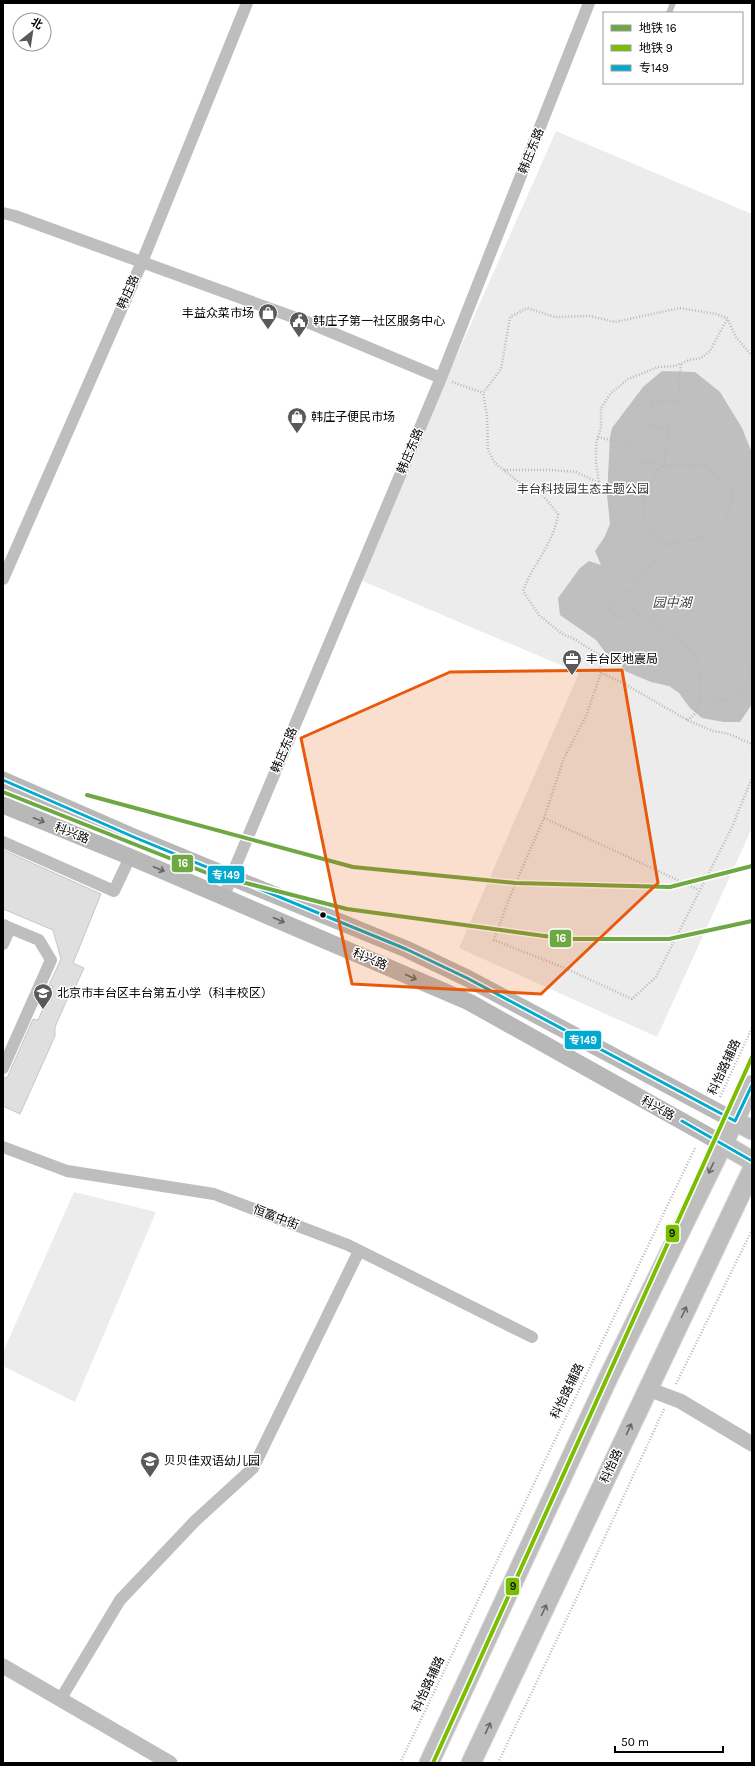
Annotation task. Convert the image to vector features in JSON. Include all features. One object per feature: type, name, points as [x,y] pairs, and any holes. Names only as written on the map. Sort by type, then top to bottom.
[{"type":"main road","name":"科兴路","points":[[3,780],[136,838],[406,949],[467,978],[735,1121]]},
{"type":"main road","name":"科兴路","points":[[3,805],[130,857],[469,1002],[723,1144]]},
{"type":"main road","points":[[429,1763],[609,1376],[752,1085]]},
{"type":"main road","points":[[735,1121],[752,1130]]},
{"type":"main road","points":[[723,1144],[752,1161]]},
{"type":"main road","name":"科怡路","points":[[472,1763],[752,1170]]},
{"type":"street","name":"韩庄路","points":[[3,579],[142,262],[247,3]]},
{"type":"street","name":"韩庄东路","points":[[224,897],[231,877],[441,378],[589,3]]},
{"type":"street","points":[[4,216],[15,216],[307,322],[441,378]]},
{"type":"street","points":[[3,842],[114,891],[130,857]]},
{"type":"street","points":[[3,944],[6,926],[40,940],[51,960],[3,1068]]},
{"type":"street","name":"恒富中街","points":[[3,1147],[68,1171],[214,1194],[359,1250],[532,1337]]},
{"type":"street","points":[[60,1700],[120,1600],[195,1521],[254,1468],[359,1250]]},
{"type":"street","points":[[648,1388],[670,1396],[752,1444]]},
{"type":"street","points":[[3,1666],[170,1763]]},
{"type":"path","points":[[752,356],[736,337],[727,318],[716,314],[680,308],[615,322],[590,316],[555,317],[527,308],[510,317],[501,369],[483,393],[487,416],[488,450],[495,463],[521,484],[541,493],[558,514],[556,528],[550,541],[529,574],[523,591],[539,615],[561,633],[576,640],[599,655],[601,673],[586,716],[564,758],[544,818],[510,896],[494,940],[567,969],[632,999],[656,977],[732,827],[752,778]]},
{"type":"path","points":[[504,470],[551,470],[576,472],[599,483],[596,462],[596,444],[601,427],[601,408],[611,392],[628,379],[658,367],[675,366],[701,358],[710,351],[727,318]]},
{"type":"path","points":[[664,466],[668,428],[650,427],[650,401],[678,401],[681,364]]},
{"type":"path","points":[[441,378],[483,393]]},
{"type":"path","points":[[598,437],[629,445],[630,460],[656,462],[664,466]]},
{"type":"path","points":[[667,544],[655,536],[646,522],[644,513],[645,496],[657,470],[664,466],[706,466],[715,475],[730,485],[733,496],[727,518],[707,537],[667,544],[649,568],[643,572],[628,593],[619,591],[609,610],[613,615],[622,618],[627,618],[633,610],[667,630],[695,653],[699,667],[700,702],[694,716],[687,720]]},
{"type":"path","points":[[727,518],[752,527]]},
{"type":"path","points":[[700,702],[729,700],[744,688],[752,669]]},
{"type":"path","points":[[601,673],[623,682],[687,720],[713,731],[729,734],[752,744]]},
{"type":"path","points":[[544,818],[699,890]]},
{"type":"path","name":"科怡路辅路","points":[[714,1110],[752,1028]]},
{"type":"path","name":"科怡路辅路","points":[[400,1763],[702,1132]]},
{"type":"path","points":[[498,1763],[670,1396],[752,1230]]},
{"type":"highlighted area","points":[[622,670],[658,883],[541,994],[352,984],[301,738],[450,672]]},
{"type":"green space","name":"丰台科技园生态主题公园","points":[[556,131],[752,214],[752,828],[657,1037],[459,948],[579,673],[358,579]]},
{"type":"green space","points":[[74,1192],[156,1212],[75,1402],[3,1366],[3,1352]]},
{"type":"water","name":"园中湖","points":[[662,371],[695,372],[720,392],[742,428],[752,453],[752,704],[740,722],[724,722],[702,718],[690,708],[679,693],[669,686],[651,682],[625,671],[619,662],[605,652],[596,640],[560,615],[558,598],[580,568],[589,561],[601,565],[595,551],[604,538],[610,524],[607,495],[610,437],[612,428],[643,387]]},
{"type":"building","points":[[3,850],[101,894],[73,963],[84,968],[71,996],[69,995],[55,1027],[55,1036],[20,1114],[3,1106],[3,1077],[7,1078],[33,1019],[38,1020],[53,986],[49,985],[61,959],[53,930],[3,909]]},
{"type":"metro line","name":"16","points":[[3,792],[207,873],[347,909],[566,939],[669,939],[752,921]]},
{"type":"metro line","name":"16","points":[[87,795],[353,867],[515,883],[670,887],[752,866]]},
{"type":"metro line","name":"9","points":[[433,1763],[752,1057]]},
{"type":"transit line","name":"专149","points":[[3,780],[136,838],[406,949],[467,978],[735,1121],[752,1085]]},
{"type":"transit line","name":"专149","points":[[682,1121],[752,1161]]},
{"type":"place","name":"丰益众菜市场","points":[[268,330]]},
{"type":"place","name":"韩庄子第一社区服务中心","points":[[299,338]]},
{"type":"place","name":"韩庄子便民市场","points":[[297,434]]},
{"type":"place","name":"丰台区地震局","points":[[572,676]]},
{"type":"place","name":"北京市丰台区丰台第五小学（科丰校区）","points":[[43,1010]]},
{"type":"place","name":"贝贝佳双语幼儿园","points":[[150,1478]]}]
